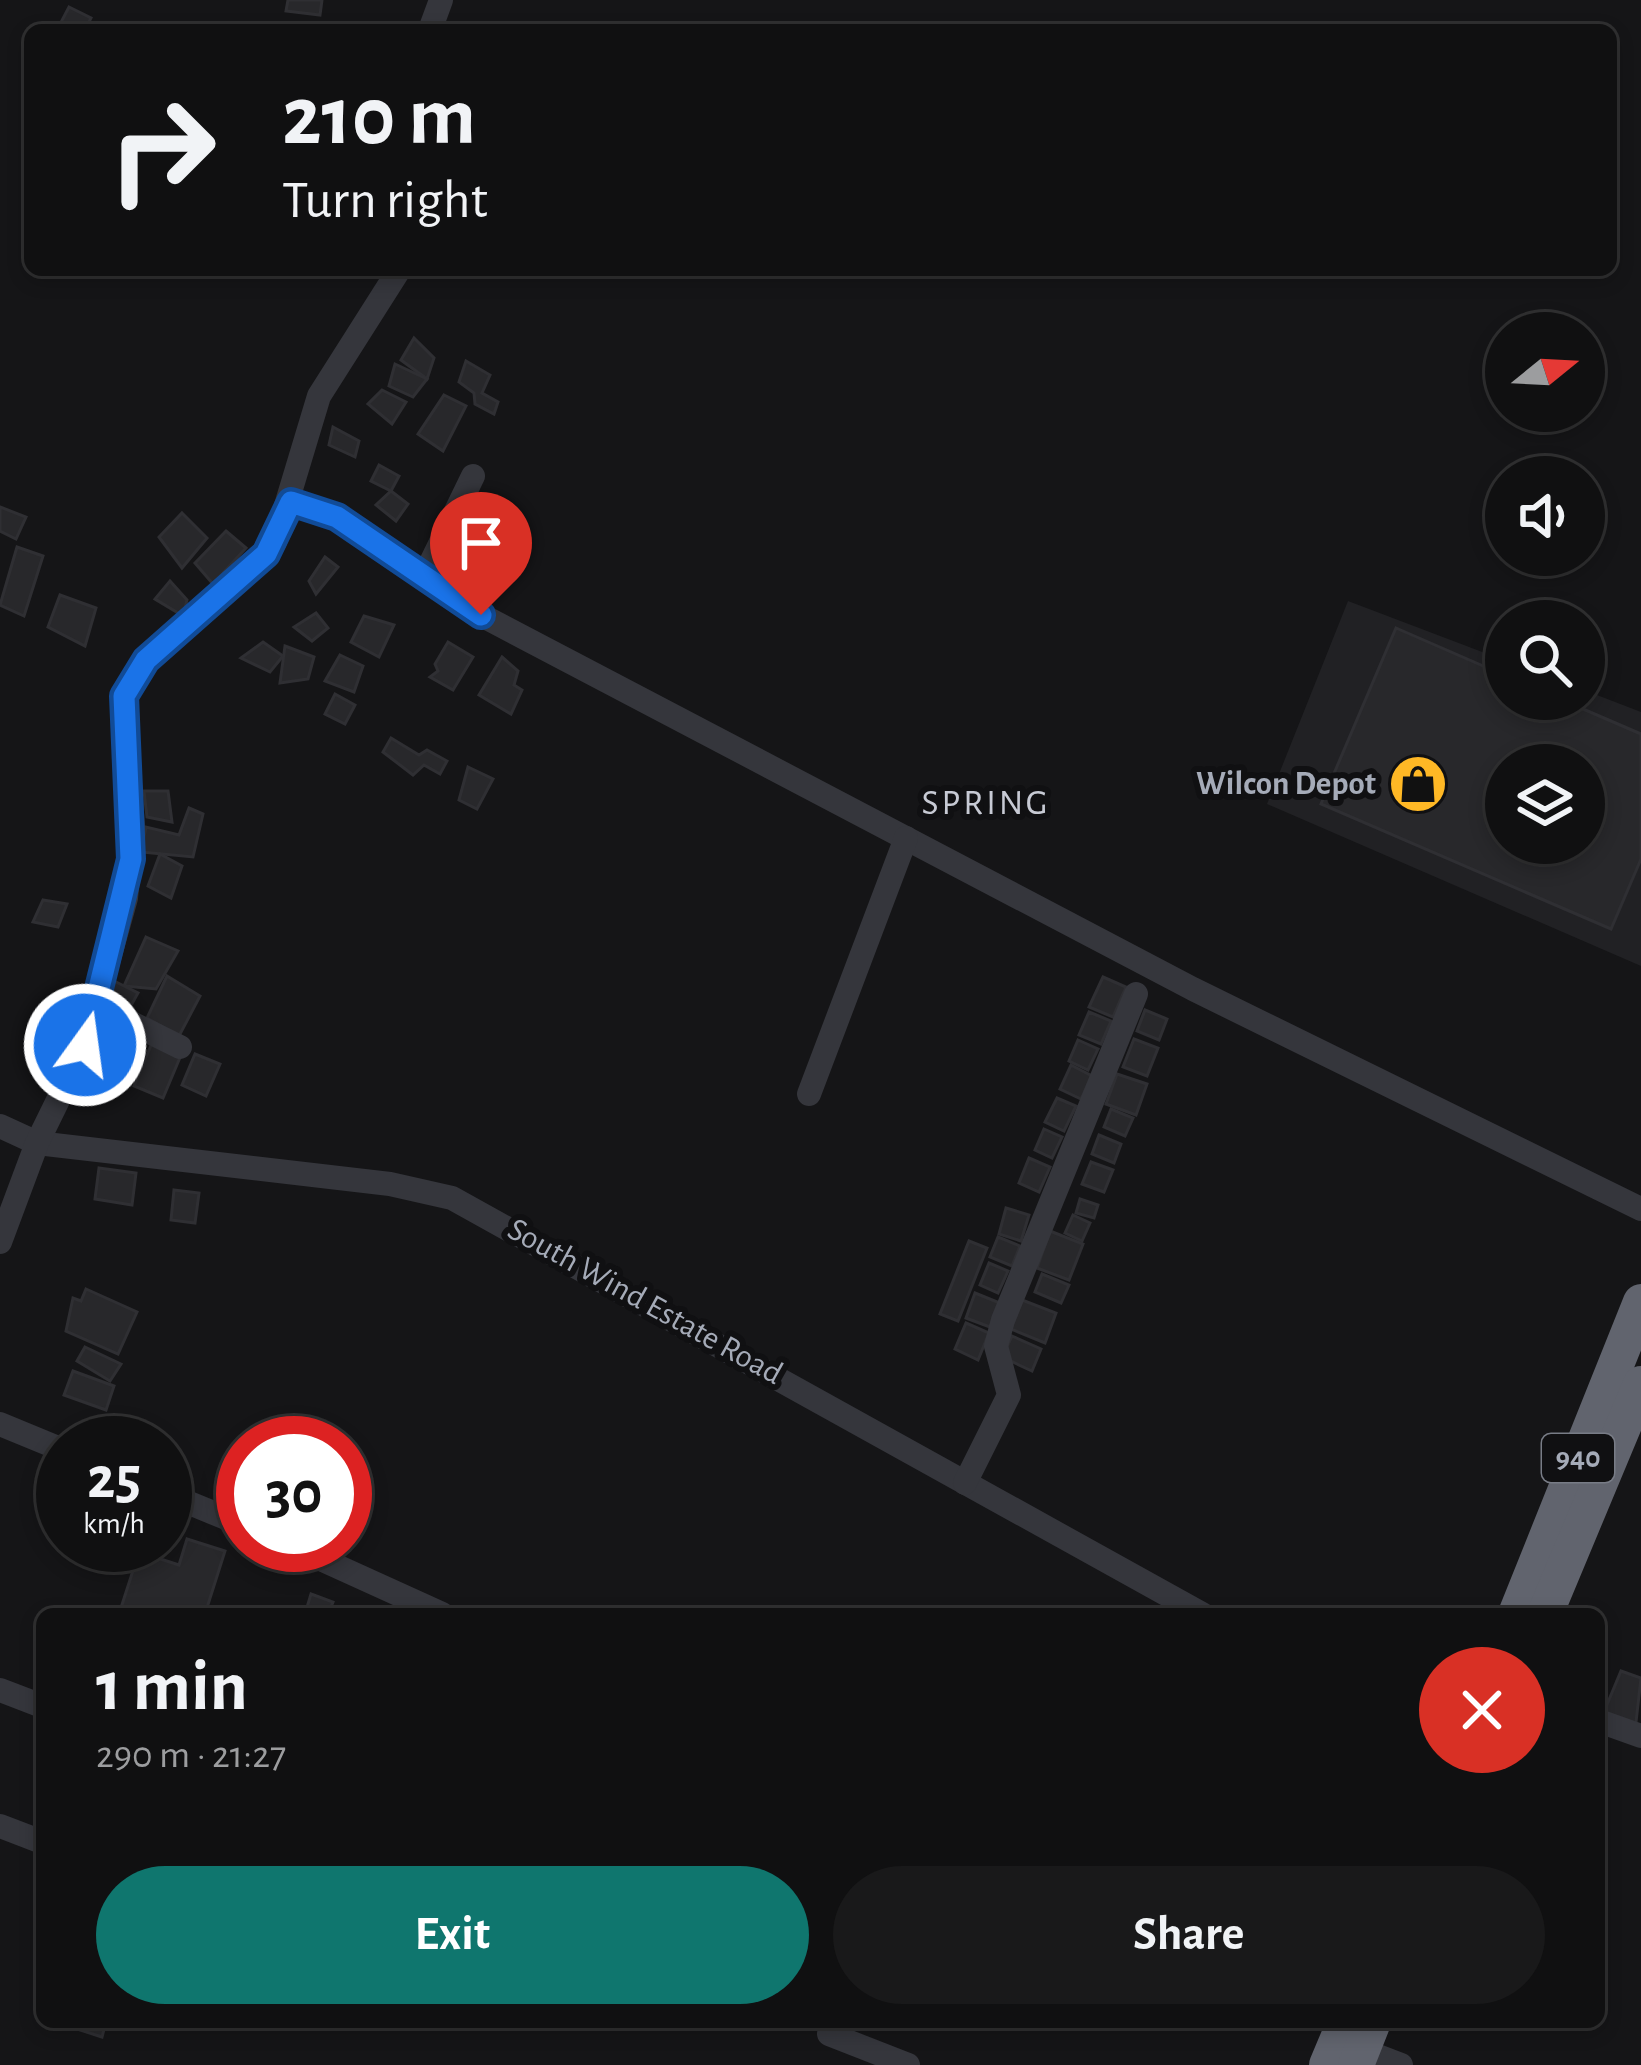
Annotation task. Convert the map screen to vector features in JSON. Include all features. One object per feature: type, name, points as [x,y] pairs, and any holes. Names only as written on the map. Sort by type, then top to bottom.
[{"type":"highway","name":"940","points":[[1518,1608],[1641,1302]]},
{"type":"highway","name":"940","points":[[1548,1608],[1641,1384]]},
{"type":"highway","points":[[1327,2065],[1359,2040]]},
{"type":"street","points":[[0,1242],[37,1143],[71,1080],[131,859],[124,696],[146,660],[266,554],[291,502],[298,458],[320,396],[395,276]]},
{"type":"street","points":[[424,577],[473,476]]},
{"type":"street","points":[[291,502],[337,517],[481,615],[906,838],[1193,988],[1641,1209]]},
{"type":"street","points":[[808,1094],[906,838]]},
{"type":"street","points":[[965,1484],[1009,1395],[996,1346],[1003,1320],[1136,994]]},
{"type":"street","points":[[95,1005],[180,1047]]},
{"type":"street","name":"South Wind Estate Road","points":[[0,1126],[37,1143],[390,1184],[452,1198],[1191,1608]]},
{"type":"street","points":[[0,1424],[36,1439]]},
{"type":"street","points":[[349,1572],[429,1608]]},
{"type":"street","points":[[0,1690],[36,1704]]},
{"type":"street","points":[[1605,1723],[1641,1736]]},
{"type":"street","points":[[0,1826],[36,1840]]},
{"type":"street","points":[[829,2033],[908,2065]]},
{"type":"street","points":[[1359,2040],[1401,2065]]},
{"type":"shaded area","name":"Wilcon Depot","points":[[1348,601],[1485,653],[1485,720],[1605,720],[1605,698],[1641,712],[1641,966],[1267,804]]},
{"type":"building","points":[[288,0],[322,0],[320,15],[286,11]]},
{"type":"building","points":[[69,7],[91,18],[88,24],[60,24]]},
{"type":"building","points":[[414,338],[434,358],[427,379],[401,360]]},
{"type":"building","points":[[466,361],[490,375],[482,393],[498,402],[494,414],[475,404],[474,393],[459,382]]},
{"type":"building","points":[[395,364],[427,379],[413,397],[389,386]]},
{"type":"building","points":[[382,390],[406,402],[392,424],[368,404]]},
{"type":"building","points":[[444,395],[466,406],[443,451],[418,434]]},
{"type":"building","points":[[333,427],[359,441],[355,457],[329,445]]},
{"type":"building","points":[[379,465],[399,476],[391,491],[371,481]]},
{"type":"building","points":[[391,491],[408,504],[396,521],[376,505]]},
{"type":"building","points":[[0,507],[26,517],[16,539],[0,531]]},
{"type":"building","points":[[182,513],[207,538],[182,568],[159,537]]},
{"type":"building","points":[[226,531],[246,548],[213,584],[195,563]]},
{"type":"building","points":[[479,531],[511,550],[497,573],[465,553]]},
{"type":"building","points":[[17,547],[43,556],[24,616],[0,605]]},
{"type":"building","points":[[325,557],[338,567],[316,594],[309,581]]},
{"type":"building","points":[[170,581],[187,600],[183,616],[155,599]]},
{"type":"building","points":[[60,595],[96,608],[85,646],[48,627]]},
{"type":"building","points":[[316,613],[328,628],[312,641],[294,627]]},
{"type":"building","points":[[364,616],[394,625],[379,657],[351,642]]},
{"type":"building","name":"Wilcon Depot","points":[[1396,628],[1485,667],[1485,720],[1605,718],[1641,734],[1641,859],[1611,929],[1321,804]]},
{"type":"building","points":[[263,642],[283,656],[270,672],[241,658]]},
{"type":"building","points":[[448,642],[473,657],[453,690],[430,677],[438,671],[435,664]]},
{"type":"building","points":[[285,646],[314,657],[308,679],[280,683]]},
{"type":"building","points":[[340,655],[363,666],[354,692],[325,681]]},
{"type":"building","points":[[502,657],[518,671],[514,685],[522,690],[511,714],[479,695]]},
{"type":"building","points":[[335,694],[355,705],[345,724],[325,714]]},
{"type":"building","points":[[391,738],[419,755],[427,750],[447,761],[440,774],[424,765],[413,775],[383,752]]},
{"type":"building","points":[[468,767],[493,779],[477,809],[459,800]]},
{"type":"building","points":[[144,791],[168,791],[172,822],[147,817]]},
{"type":"building","points":[[189,808],[203,814],[193,857],[141,852],[146,827],[179,835]]},
{"type":"building","points":[[160,854],[182,866],[171,898],[148,886]]},
{"type":"building","points":[[43,900],[67,904],[58,927],[33,922]]},
{"type":"building","points":[[146,937],[178,951],[156,989],[124,986]]},
{"type":"building","points":[[167,976],[200,996],[179,1036],[147,1018]]},
{"type":"building","points":[[1103,977],[1126,987],[1113,1017],[1089,1007]]},
{"type":"building","points":[[114,981],[138,993],[128,1011],[105,999]]},
{"type":"building","points":[[1145,1010],[1167,1019],[1159,1040],[1137,1031]]},
{"type":"building","points":[[1089,1012],[1111,1021],[1101,1044],[1079,1035]]},
{"type":"building","points":[[104,1020],[147,1038],[129,1082],[87,1065]]},
{"type":"building","points":[[1134,1039],[1158,1048],[1147,1076],[1123,1067]]},
{"type":"building","points":[[1078,1040],[1098,1049],[1088,1070],[1069,1061]]},
{"type":"building","points":[[152,1043],[181,1055],[163,1098],[134,1086]]},
{"type":"building","points":[[195,1054],[220,1064],[206,1096],[182,1085]]},
{"type":"building","points":[[1071,1065],[1092,1076],[1081,1099],[1060,1089]]},
{"type":"building","points":[[1117,1074],[1147,1084],[1136,1115],[1106,1104]]},
{"type":"building","points":[[1057,1098],[1076,1106],[1064,1131],[1045,1122]]},
{"type":"building","points":[[1111,1109],[1133,1118],[1125,1136],[1104,1127]]},
{"type":"building","points":[[1044,1129],[1062,1137],[1052,1158],[1035,1150]]},
{"type":"building","points":[[1099,1135],[1121,1144],[1114,1163],[1092,1154]]},
{"type":"building","points":[[1029,1158],[1050,1167],[1039,1192],[1019,1183]]},
{"type":"building","points":[[1091,1162],[1113,1170],[1104,1192],[1082,1184]]},
{"type":"building","points":[[99,1168],[136,1173],[132,1205],[95,1199]]},
{"type":"building","points":[[174,1190],[199,1193],[195,1223],[171,1220]]},
{"type":"building","points":[[1080,1199],[1098,1205],[1094,1218],[1076,1213]]},
{"type":"building","points":[[1006,1208],[1029,1215],[1021,1241],[999,1234]]},
{"type":"building","points":[[1073,1215],[1090,1223],[1082,1241],[1065,1233]]},
{"type":"building","points":[[1050,1231],[1083,1244],[1069,1280],[1037,1268]]},
{"type":"building","points":[[998,1237],[1020,1246],[1012,1266],[990,1257]]},
{"type":"building","points":[[969,1241],[987,1248],[958,1321],[940,1314]]},
{"type":"building","points":[[989,1263],[1008,1271],[998,1293],[980,1285]]},
{"type":"building","points":[[1042,1274],[1069,1285],[1061,1303],[1035,1292]]},
{"type":"building","points":[[86,1289],[137,1312],[118,1354],[66,1331],[73,1298],[81,1301]]},
{"type":"building","points":[[975,1293],[1000,1303],[990,1327],[966,1318]]},
{"type":"building","points":[[1022,1300],[1056,1313],[1045,1343],[1011,1329]]},
{"type":"building","points":[[966,1323],[989,1333],[978,1360],[955,1349]]},
{"type":"building","points":[[1012,1336],[1041,1349],[1032,1371],[1002,1357]]},
{"type":"building","points":[[85,1347],[121,1364],[110,1381],[77,1361]]},
{"type":"building","points":[[73,1371],[114,1386],[106,1410],[64,1395]]},
{"type":"building","points":[[192,1541],[216,1548],[218,1572],[207,1608],[121,1608],[133,1572],[192,1572]]},
{"type":"building","points":[[311,1594],[333,1602],[330,1608],[307,1608]]},
{"type":"building","points":[[1621,1671],[1641,1678],[1635,1731],[1605,1720]]},
{"type":"building","points":[[74,2028],[104,2028],[102,2037]]},
{"type":"place","name":"Wilcon Depot","points":[[1418,784]]},
{"type":"district","name":"SPRING","points":[[986,803]]},
{"type":"route","points":[[85,1045],[126,898],[131,859],[124,696],[146,660],[266,554],[284,525],[291,502],[337,517],[481,615]]}]
